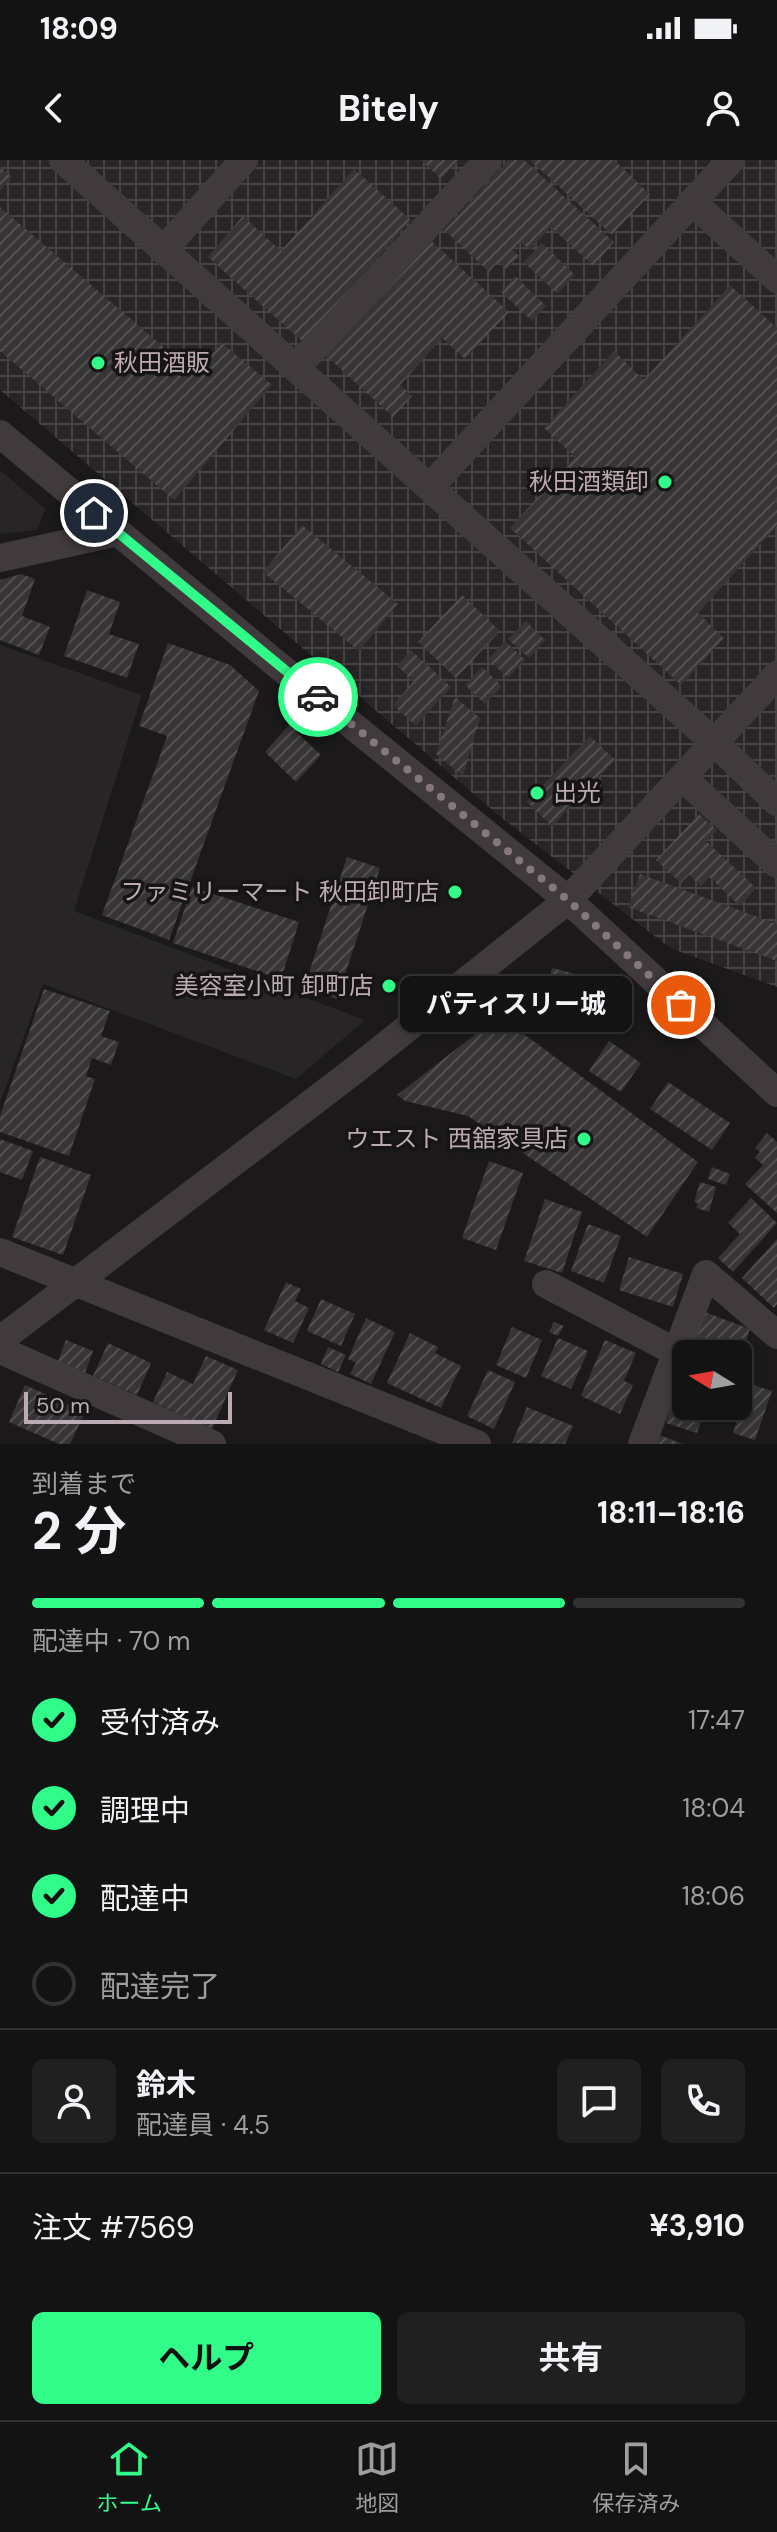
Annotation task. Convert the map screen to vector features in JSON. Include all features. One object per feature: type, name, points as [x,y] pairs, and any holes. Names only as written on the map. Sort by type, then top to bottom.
[{"type":"street","points":[[63,160],[715,743],[777,802]]},
{"type":"street","points":[[163,250],[244,160]]},
{"type":"street","points":[[296,368],[488,160]]},
{"type":"street","points":[[430,487],[731,160]]},
{"type":"street","points":[[692,202],[777,279]]},
{"type":"street","points":[[0,434],[568,900],[777,1093]]},
{"type":"street","points":[[0,558],[118,532]]},
{"type":"street","points":[[0,1340],[351,1073],[568,900],[777,675]]},
{"type":"street","points":[[683,778],[777,864]]},
{"type":"street","points":[[0,1252],[477,1444]]},
{"type":"street","points":[[681,1340],[706,1274],[777,1335]]},
{"type":"street","points":[[546,1284],[672,1350]]},
{"type":"street","points":[[0,1350],[212,1444]]},
{"type":"street","points":[[642,1444],[672,1363]]},
{"type":"shaded area","points":[[0,160],[777,160],[777,987],[670,948],[503,819],[0,390]]},
{"type":"shaded area","points":[[0,470],[45,509],[37,530],[0,534]]},
{"type":"shaded area","points":[[0,645],[142,695],[74,911],[365,1020],[296,1079],[43,984],[0,1103]]},
{"type":"building","points":[[421,160],[459,160],[441,179]]},
{"type":"building","points":[[508,160],[524,160],[614,242],[593,266],[551,227],[530,250],[520,242],[513,250],[519,256],[506,270],[498,262],[489,272],[444,230]]},
{"type":"building","points":[[530,160],[614,160],[650,194],[612,235]]},
{"type":"building","points":[[0,167],[12,177],[0,191]]},
{"type":"building","points":[[354,169],[411,220],[303,342],[208,257],[243,216],[281,251]]},
{"type":"building","name":"秋田酒販","points":[[0,207],[195,374],[222,343],[272,385],[174,500],[0,351]]},
{"type":"building","points":[[427,237],[509,312],[465,359],[442,338],[400,385],[412,396],[393,417],[322,352]]},
{"type":"building","points":[[542,243],[575,275],[557,294],[524,262]]},
{"type":"building","points":[[515,276],[546,306],[532,321],[501,292]]},
{"type":"building","name":"秋田酒類卸","points":[[730,285],[777,328],[777,497],[774,501],[777,503],[777,526],[698,613],[724,638],[681,685],[510,528],[575,457],[544,428],[614,351],[644,380]]},
{"type":"building","points":[[302,525],[398,604],[359,651],[263,572]]},
{"type":"building","points":[[21,574],[35,579],[22,616],[50,627],[39,655],[0,640],[0,580]]},
{"type":"building","points":[[87,590],[120,602],[109,634],[139,644],[127,678],[64,656]]},
{"type":"building","points":[[462,595],[500,631],[456,678],[418,642]]},
{"type":"building","points":[[526,621],[545,640],[529,658],[508,639]]},
{"type":"building","points":[[505,641],[525,660],[508,678],[488,659]]},
{"type":"building","points":[[168,643],[230,665],[259,691],[169,940],[102,915],[167,736],[139,726]]},
{"type":"building","points":[[411,650],[451,687],[416,726],[393,705],[414,681],[397,666]]},
{"type":"building","points":[[482,667],[502,686],[485,704],[465,685]]},
{"type":"building","points":[[455,697],[480,718],[463,776],[436,754]]},
{"type":"building","points":[[289,725],[321,755],[296,782],[265,752]]},
{"type":"building","points":[[590,736],[615,760],[552,826],[527,802]]},
{"type":"building","points":[[699,814],[717,830],[706,841],[756,888],[740,906],[709,877],[701,886],[689,875],[681,883],[656,860]]},
{"type":"building","points":[[347,857],[380,868],[337,999],[304,988]]},
{"type":"building","points":[[640,874],[777,924],[777,961],[628,907]]},
{"type":"building","points":[[192,887],[299,922],[281,979],[173,943]]},
{"type":"building","points":[[552,968],[576,974],[566,1010],[543,1004]]},
{"type":"building","points":[[44,989],[110,1011],[101,1036],[119,1042],[111,1065],[92,1058],[86,1076],[95,1079],[69,1156],[0,1132],[0,1116]]},
{"type":"building","name":"ウエスト 西舘家具店","points":[[499,1016],[698,1162],[647,1237],[468,1116],[405,1101],[397,1095]]},
{"type":"building","points":[[609,1041],[641,1063],[621,1092],[589,1071]]},
{"type":"building","points":[[668,1082],[730,1123],[712,1150],[650,1109]]},
{"type":"building","points":[[767,1133],[777,1142],[777,1213],[745,1184],[763,1165],[755,1158],[760,1152],[755,1148]]},
{"type":"building","points":[[0,1139],[33,1151],[22,1180],[0,1172]]},
{"type":"building","points":[[40,1157],[91,1175],[63,1255],[12,1237]]},
{"type":"building","points":[[489,1161],[523,1173],[496,1250],[462,1238]]},
{"type":"building","points":[[712,1167],[730,1174],[726,1185],[708,1179]]},
{"type":"building","points":[[700,1182],[716,1187],[709,1212],[696,1208],[698,1203],[694,1202]]},
{"type":"building","points":[[751,1198],[777,1223],[733,1272],[718,1258],[740,1234],[728,1223]]},
{"type":"building","points":[[545,1199],[582,1212],[562,1273],[524,1261]]},
{"type":"building","points":[[588,1224],[621,1236],[604,1283],[571,1271]]},
{"type":"building","points":[[777,1239],[777,1304],[774,1308],[742,1278]]},
{"type":"building","points":[[629,1257],[683,1274],[673,1307],[619,1290]]},
{"type":"building","points":[[286,1282],[301,1289],[295,1301],[309,1308],[293,1343],[264,1330]]},
{"type":"building","points":[[321,1299],[355,1314],[341,1346],[307,1331]]},
{"type":"building","points":[[702,1311],[750,1329],[746,1340],[701,1340],[693,1337]]},
{"type":"building","points":[[366,1318],[395,1332],[371,1384],[350,1374],[356,1363],[348,1359]]},
{"type":"building","points":[[554,1322],[564,1326],[558,1336],[549,1332]]},
{"type":"building","points":[[512,1327],[542,1340],[526,1378],[496,1365]]},
{"type":"building","points":[[410,1333],[438,1347],[435,1353],[461,1366],[441,1408],[387,1383]]},
{"type":"building","points":[[558,1338],[588,1351],[571,1389],[541,1376]]},
{"type":"building","points":[[66,1340],[93,1351],[85,1373],[58,1361]]},
{"type":"building","points":[[605,1340],[636,1353],[624,1381],[633,1385],[620,1414],[581,1396]]},
{"type":"building","points":[[108,1343],[151,1363],[137,1395],[93,1376]]},
{"type":"building","points":[[328,1347],[346,1355],[338,1372],[321,1364]]},
{"type":"building","points":[[206,1356],[238,1370],[212,1429],[153,1402],[167,1372],[193,1384]]},
{"type":"building","points":[[488,1370],[515,1382],[494,1429],[467,1416]]},
{"type":"building","points":[[25,1385],[85,1412],[70,1444],[59,1444],[9,1422]]},
{"type":"building","points":[[752,1385],[772,1391],[755,1440],[733,1433],[737,1421],[734,1420],[752,1420]]},
{"type":"building","points":[[672,1404],[672,1420],[701,1420],[697,1433],[666,1423]]},
{"type":"building","points":[[527,1407],[573,1426],[565,1444],[512,1443]]},
{"type":"building","points":[[657,1434],[683,1444],[653,1444]]},
{"type":"way so far","points":[[318,697],[568,900],[681,1005]]},
{"type":"place","name":"秋田酒販","points":[[98,363]]},
{"type":"place","name":"秋田酒類卸","points":[[665,482]]},
{"type":"place","name":"出光","points":[[537,793]]},
{"type":"place","name":"ファミリーマート 秋田卸町店","points":[[455,892]]},
{"type":"place","name":"美容室小町 卸町店","points":[[389,986]]},
{"type":"place","name":"パティスリー城","points":[[681,1005]]},
{"type":"place","name":"ウエスト 西舘家具店","points":[[584,1139]]},
{"type":"route","points":[[94,513],[318,697]]}]
